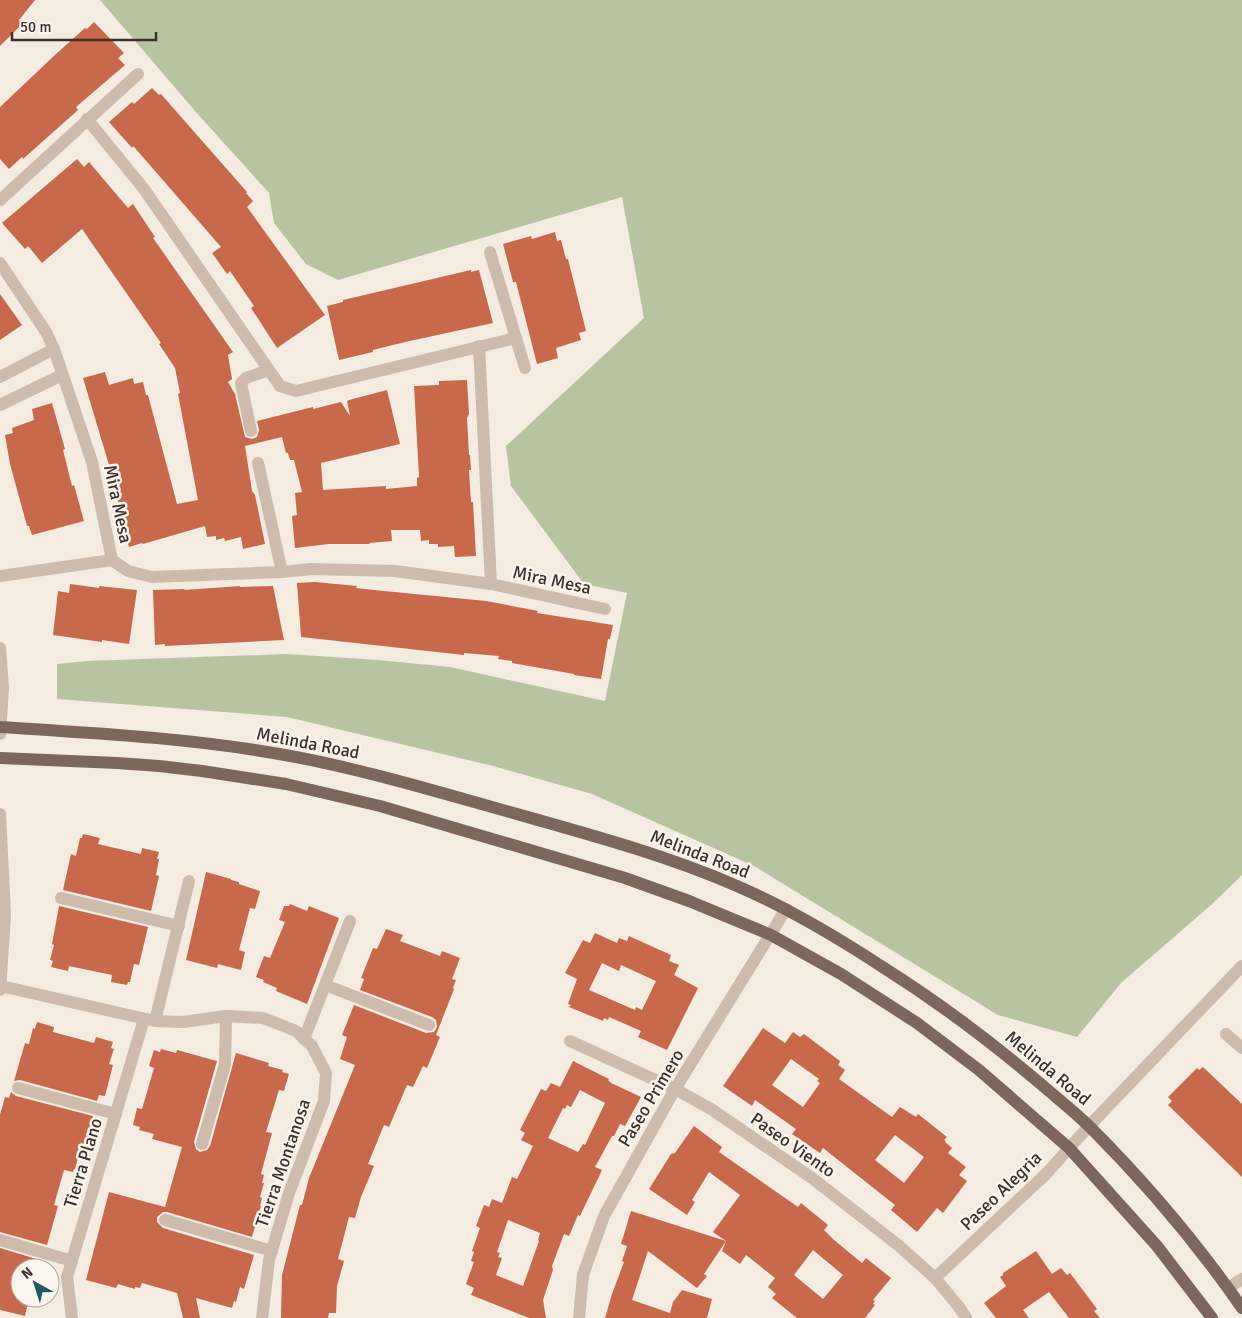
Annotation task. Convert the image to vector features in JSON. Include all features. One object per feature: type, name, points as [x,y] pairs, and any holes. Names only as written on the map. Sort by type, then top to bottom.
[{"type":"main road","name":"Melinda Road","points":[[0,729],[178,739],[288,755],[357,770],[634,848],[693,868],[786,909],[845,943],[927,995],[1006,1054],[1089,1126],[1184,1232],[1242,1308]]},
{"type":"main road","points":[[0,758],[117,762],[202,771],[286,784],[380,806],[625,878],[689,901],[771,935],[841,974],[917,1023],[979,1070],[1069,1148],[1157,1246],[1212,1318]]},
{"type":"street","points":[[0,200],[138,74]]},
{"type":"street","points":[[88,118],[144,189],[280,386],[296,390],[516,338]]},
{"type":"street","points":[[490,252],[525,368]]},
{"type":"street","name":"Mira Mesa","points":[[0,263],[46,332],[54,349],[92,462],[112,560],[128,571],[152,577],[282,572],[311,569],[386,570],[491,584],[605,609]]},
{"type":"street","name":"Mira Mesa","points":[[479,346],[491,584]]},
{"type":"street","points":[[0,377],[54,349]]},
{"type":"street","points":[[251,431],[241,382],[246,378],[269,370]]},
{"type":"street","points":[[0,405],[62,375]]},
{"type":"street","points":[[258,463],[282,572]]},
{"type":"street","points":[[0,576],[112,560]]},
{"type":"street","points":[[0,648],[4,688],[0,729]]},
{"type":"street","points":[[0,814],[5,915],[1,988]]},
{"type":"street","name":"Tierra Plano","points":[[72,1318],[67,1277],[116,1114],[150,1020],[179,926],[189,881]]},
{"type":"street","points":[[61,898],[179,926]]},
{"type":"street","name":"Paseo Primero","points":[[579,1318],[583,1275],[604,1216],[675,1090],[786,909]]},
{"type":"street","points":[[304,1038],[350,921]]},
{"type":"street","name":"Paseo Alegria","points":[[935,1278],[1046,1174],[1089,1126],[1242,966]]},
{"type":"street","points":[[325,985],[428,1024]]},
{"type":"street","name":"Tierra Montanosa","points":[[1,988],[150,1020],[183,1022],[226,1016],[263,1018],[296,1031],[312,1046],[326,1073],[324,1101],[289,1192],[269,1260],[262,1318]]},
{"type":"street","points":[[202,1144],[225,1064],[226,1016]]},
{"type":"street","points":[[1226,1034],[1242,1048]]},
{"type":"street","name":"Paseo Viento","points":[[570,1041],[711,1109],[812,1178],[898,1245],[935,1278],[966,1318]]},
{"type":"street","points":[[18,1088],[116,1114]]},
{"type":"street","points":[[165,1220],[272,1251]]},
{"type":"street","points":[[0,1240],[72,1261]]},
{"type":"street","points":[[1228,1288],[1242,1279]]},
{"type":"green space","points":[[100,0],[1242,0],[1242,875],[1211,905],[1121,983],[1077,1037],[998,1015],[754,866],[592,794],[493,766],[287,717],[57,699],[57,664],[87,661],[287,654],[450,667],[605,701],[627,593],[584,584],[511,486],[506,446],[644,318],[622,197],[338,280],[306,264],[274,223],[269,193],[195,111]]},
{"type":"building","points":[[0,0],[35,0],[19,20],[22,24],[0,46]]},
{"type":"building","points":[[94,22],[124,53],[118,58],[125,65],[76,107],[78,110],[9,169],[0,159],[0,107],[56,54]]},
{"type":"building","points":[[152,88],[159,95],[161,94],[247,192],[253,201],[247,207],[325,315],[277,348],[251,308],[254,306],[230,271],[227,274],[212,253],[221,247],[135,148],[133,146],[132,148],[109,122]]},
{"type":"building","points":[[77,159],[84,167],[89,162],[128,208],[133,204],[155,237],[153,238],[233,352],[228,355],[232,379],[228,382],[235,394],[245,437],[252,439],[257,437],[259,430],[257,421],[313,407],[313,409],[341,402],[350,416],[347,401],[387,390],[400,444],[321,463],[323,490],[386,486],[386,489],[417,486],[417,478],[419,477],[414,386],[439,385],[439,381],[467,380],[469,414],[467,418],[471,470],[469,470],[476,556],[455,557],[454,546],[438,547],[438,544],[429,544],[429,540],[421,541],[420,530],[391,530],[392,541],[370,544],[329,544],[295,548],[292,516],[297,515],[295,493],[302,492],[294,460],[290,460],[288,453],[286,453],[282,437],[245,446],[252,491],[255,495],[265,544],[243,549],[241,537],[225,541],[224,538],[216,540],[216,536],[207,537],[205,526],[129,547],[112,475],[83,378],[105,372],[109,385],[133,378],[134,384],[143,382],[177,504],[198,500],[178,394],[180,393],[175,368],[159,344],[161,343],[82,229],[42,263],[28,246],[25,249],[2,223]]},
{"type":"building","points":[[555,232],[557,241],[561,240],[566,259],[568,259],[586,331],[579,333],[581,340],[556,348],[558,358],[537,364],[516,282],[513,282],[503,244],[531,236],[532,239]]},
{"type":"building","points":[[471,270],[471,272],[479,270],[493,323],[405,342],[339,360],[327,306],[343,302],[343,300]]},
{"type":"building","points":[[0,294],[22,325],[0,340]]},
{"type":"building","points":[[52,403],[65,449],[63,450],[72,486],[74,485],[84,521],[32,535],[29,526],[27,526],[10,464],[5,435],[13,433],[12,428],[34,420],[32,409]]},
{"type":"building","points":[[315,582],[486,601],[538,611],[537,613],[613,625],[610,639],[608,639],[601,679],[512,663],[512,661],[498,659],[499,656],[464,653],[464,655],[301,637],[297,583]]},
{"type":"building","points":[[70,584],[137,590],[129,644],[53,635],[58,591],[69,593]]},
{"type":"building","points":[[273,586],[284,640],[155,645],[153,590]]},
{"type":"building","points":[[83,834],[100,838],[98,844],[141,854],[142,848],[159,852],[156,875],[159,876],[151,911],[63,890],[71,854],[76,856],[80,838],[82,838]]},
{"type":"building","points":[[206,872],[231,879],[239,882],[239,884],[260,891],[255,909],[250,908],[239,950],[245,952],[241,970],[218,964],[217,968],[186,960]]},
{"type":"building","points":[[290,904],[307,911],[309,906],[339,918],[307,1004],[276,991],[277,988],[256,977],[264,956],[270,958],[285,922],[279,920],[284,906],[289,906]]},
{"type":"building","points":[[59,906],[148,927],[139,965],[134,964],[130,982],[127,985],[111,982],[112,975],[69,966],[68,971],[51,967],[53,961],[50,960],[54,945],[52,944]]},
{"type":"building","points":[[386,929],[403,935],[400,941],[440,956],[442,951],[460,958],[452,979],[456,980],[454,989],[436,1035],[440,1037],[427,1068],[423,1066],[413,1087],[407,1085],[389,1127],[384,1125],[368,1164],[374,1166],[361,1197],[355,1218],[349,1217],[338,1259],[344,1261],[337,1286],[336,1313],[329,1313],[328,1318],[281,1318],[282,1275],[300,1205],[302,1205],[309,1178],[355,1065],[340,1059],[347,1037],[342,1035],[354,1005],[426,1033],[434,1032],[437,1027],[436,1020],[432,1017],[360,990],[364,979],[361,978],[373,948],[377,949]]},
{"type":"building","points":[[595,933],[617,943],[619,938],[627,941],[629,936],[671,955],[669,961],[679,965],[674,975],[698,988],[667,1050],[638,1037],[641,1031],[609,1017],[608,1020],[604,1018],[603,1021],[569,1007],[571,1005],[568,1004],[577,979],[565,973],[583,940],[590,943]],"holes":[[[602,963],[619,971],[621,965],[656,981],[642,1010],[636,1007],[635,1010],[589,990]]]},
{"type":"building","points":[[37,1022],[54,1027],[53,1032],[94,1043],[96,1037],[113,1042],[111,1048],[114,1049],[109,1064],[113,1065],[105,1096],[99,1095],[97,1101],[20,1080],[14,1081],[25,1043],[29,1044],[33,1028],[35,1029]]},
{"type":"building","points":[[763,1028],[785,1043],[793,1032],[800,1037],[804,1034],[840,1061],[838,1065],[845,1070],[839,1079],[892,1117],[900,1107],[916,1117],[918,1114],[947,1137],[944,1140],[952,1148],[948,1153],[966,1167],[959,1175],[967,1181],[943,1213],[937,1208],[917,1232],[891,1210],[895,1205],[823,1148],[820,1153],[792,1134],[796,1129],[755,1100],[752,1106],[723,1086]],"holes":[[[791,1059],[819,1079],[817,1081],[820,1083],[803,1107],[772,1085]],[[895,1135],[924,1157],[904,1183],[875,1160]]]},
{"type":"building","points":[[161,1049],[176,1053],[177,1050],[217,1061],[194,1142],[196,1149],[200,1152],[207,1150],[210,1146],[236,1053],[269,1063],[268,1066],[283,1070],[282,1072],[289,1074],[284,1091],[279,1090],[266,1132],[272,1133],[261,1174],[264,1175],[262,1183],[264,1183],[260,1197],[262,1198],[261,1206],[252,1237],[167,1212],[163,1212],[157,1217],[157,1222],[163,1228],[254,1255],[244,1289],[240,1287],[236,1302],[234,1301],[232,1308],[196,1298],[200,1318],[183,1318],[177,1293],[142,1283],[140,1288],[135,1287],[135,1289],[118,1284],[116,1288],[86,1280],[109,1192],[165,1207],[182,1147],[152,1139],[154,1134],[139,1130],[140,1127],[133,1125],[137,1108],[142,1109],[154,1068],[149,1066],[154,1050],[160,1052]]},
{"type":"building","points":[[573,1061],[609,1079],[611,1083],[641,1097],[625,1126],[620,1124],[614,1136],[612,1136],[595,1167],[602,1170],[580,1216],[578,1215],[569,1236],[564,1234],[552,1266],[553,1270],[543,1300],[546,1318],[529,1318],[471,1295],[474,1288],[466,1284],[474,1262],[471,1261],[474,1252],[472,1251],[480,1228],[476,1226],[484,1205],[489,1207],[492,1199],[502,1203],[512,1177],[517,1179],[533,1146],[521,1140],[525,1133],[520,1130],[541,1089],[546,1091],[551,1083],[560,1087]],"holes":[[[580,1090],[605,1103],[585,1145],[583,1144],[578,1152],[548,1138],[563,1108],[565,1109],[567,1105],[571,1107]],[[508,1220],[540,1233],[523,1286],[496,1275],[502,1258],[498,1257],[500,1253],[497,1252]]]},
{"type":"building","points":[[1203,1067],[1242,1104],[1242,1177],[1168,1105],[1172,1101],[1168,1097],[1197,1068],[1199,1070]]},
{"type":"building","points":[[11,1092],[16,1096],[93,1116],[85,1152],[80,1151],[73,1172],[64,1170],[54,1205],[58,1206],[47,1245],[0,1232],[0,1115],[5,1097],[9,1098]]},
{"type":"building","points":[[694,1126],[722,1147],[719,1152],[798,1207],[801,1203],[828,1225],[824,1230],[862,1263],[866,1258],[891,1278],[873,1300],[875,1305],[865,1318],[797,1318],[772,1298],[776,1294],[768,1287],[775,1278],[746,1255],[740,1264],[722,1251],[726,1241],[713,1232],[740,1195],[709,1172],[692,1200],[695,1202],[687,1215],[649,1189],[671,1154],[675,1153]],"holes":[[[813,1250],[843,1275],[823,1299],[794,1275]]]},
{"type":"building","points":[[631,1211],[726,1241],[704,1274],[707,1276],[697,1288],[648,1251],[632,1300],[670,1313],[673,1302],[682,1290],[712,1299],[707,1318],[605,1318],[624,1262],[622,1261],[627,1246],[621,1244]]},
{"type":"building","points":[[0,1248],[33,1258],[10,1258],[10,1308],[27,1308],[25,1316],[0,1310]]},
{"type":"building","points":[[1036,1251],[1052,1274],[1061,1268],[1067,1275],[1070,1273],[1097,1309],[1094,1311],[1100,1318],[1069,1318],[1049,1292],[1023,1310],[1029,1318],[996,1318],[984,1303],[1006,1286],[1000,1277],[1003,1273]]}]
